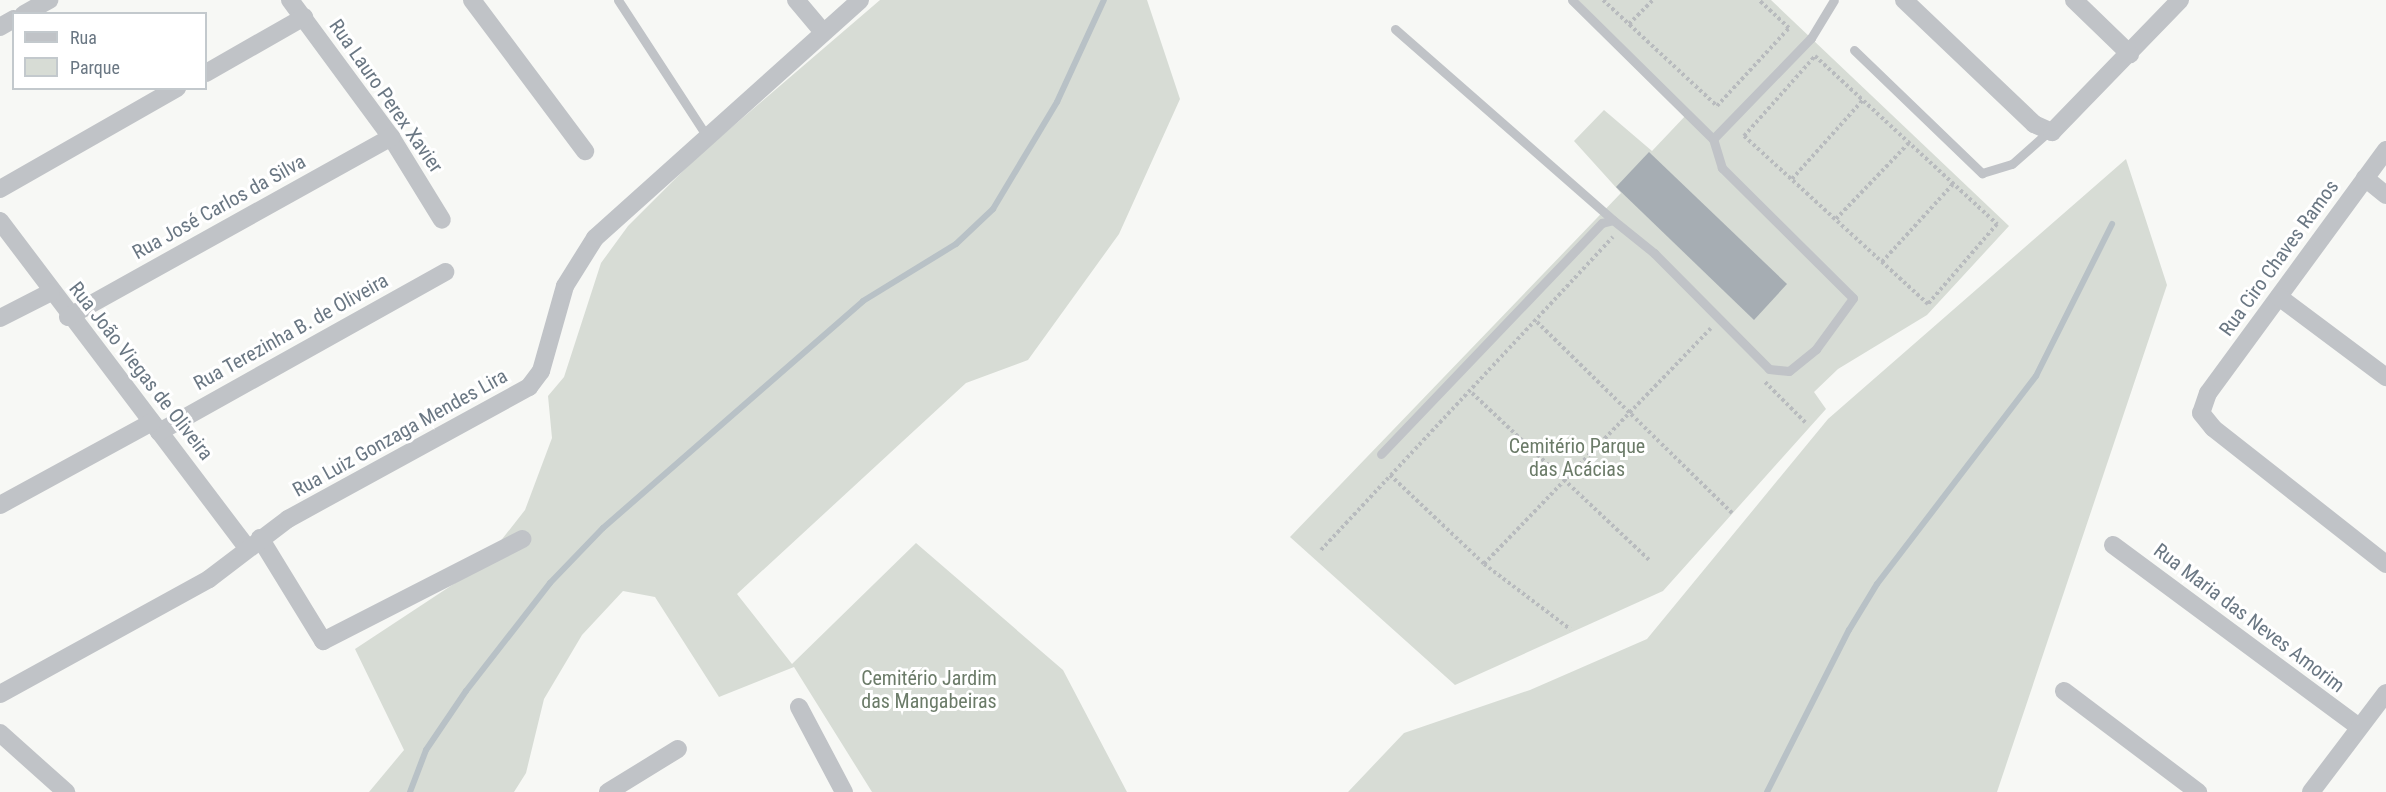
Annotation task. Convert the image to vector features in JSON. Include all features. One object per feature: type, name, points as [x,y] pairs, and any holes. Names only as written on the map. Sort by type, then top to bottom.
[{"type":"street","points":[[28,12],[49,0]]},
{"type":"street","points":[[472,0],[585,151]]},
{"type":"street","points":[[796,0],[824,32]]},
{"type":"street","name":"Rua Luiz Gonzaga Mendes Lira","points":[[0,694],[208,579],[254,543],[529,387],[541,371],[577,262],[595,238],[706,135],[860,0]]},
{"type":"street","points":[[1904,0],[2041,128],[2130,54],[2180,0]]},
{"type":"street","points":[[2074,0],[2130,54]]},
{"type":"street","points":[[207,72],[298,6]]},
{"type":"street","name":"Rua Lauro Perex Xavier","points":[[298,6],[391,137],[442,220]]},
{"type":"street","points":[[0,189],[173,90]]},
{"type":"street","name":"Rua José Carlos da Silva","points":[[68,317],[391,137]]},
{"type":"street","name":"Rua Ciro Chaves Ramos","points":[[2386,150],[2208,393],[2201,413],[2213,428],[2386,564]]},
{"type":"street","points":[[2365,178],[2386,195]]},
{"type":"street","name":"Rua João Viegas de Oliveira","points":[[0,221],[68,317],[155,427],[254,543],[323,641],[522,539]]},
{"type":"street","name":"Rua Terezinha B. de Oliveira","points":[[0,505],[155,427],[445,273]]},
{"type":"street","points":[[0,318],[51,292]]},
{"type":"street","points":[[2279,297],[2386,377]]},
{"type":"street","name":"Rua Maria das Neves Amorim","points":[[2113,545],[2359,727]]},
{"type":"street","points":[[2064,691],[2198,792]]},
{"type":"street","points":[[2311,792],[2386,693]]},
{"type":"street","points":[[799,707],[844,792]]},
{"type":"street","points":[[0,733],[66,792]]},
{"type":"street","points":[[608,792],[678,749]]},
{"type":"lane","points":[[618,0],[706,135]]},
{"type":"lane","points":[[1395,29],[1613,220],[1626,227],[1778,374],[1816,349],[1853,298],[1722,168],[1713,139],[1572,0]]},
{"type":"lane","points":[[1713,139],[1811,38],[1834,0]]},
{"type":"lane","points":[[1854,50],[1983,173],[2012,165],[2041,128]]},
{"type":"lane","points":[[1381,454],[1602,223],[1613,220]]},
{"type":"path","points":[[1603,0],[1717,106],[1789,28],[1759,0]]},
{"type":"path","points":[[1629,24],[1653,0]]},
{"type":"path","points":[[1815,56],[1909,143],[1997,224],[1928,304],[1744,136],[1815,56]]},
{"type":"path","points":[[1791,179],[1863,100]]},
{"type":"path","points":[[1836,219],[1909,143]]},
{"type":"path","points":[[1882,262],[1953,184]]},
{"type":"path","points":[[1321,550],[1390,475],[1472,393],[1616,234],[1624,242]]},
{"type":"path","points":[[1703,320],[1719,336]]},
{"type":"path","points":[[1537,322],[1732,513]]},
{"type":"path","points":[[1484,564],[1569,481],[1711,328]]},
{"type":"path","points":[[1759,376],[1807,424]]},
{"type":"path","points":[[1472,393],[1569,481],[1650,561]]},
{"type":"path","points":[[1390,475],[1484,564],[1570,629]]},
{"type":"green space","name":"Cemitério Jardim das Mangabeiras","points":[[880,0],[1147,0],[1180,99],[1119,234],[1028,360],[966,383],[737,594],[792,664],[916,543],[1063,670],[1127,792],[872,792],[794,667],[719,697],[655,597],[623,591],[582,635],[544,699],[526,773],[514,792],[369,792],[404,750],[355,649],[481,566],[525,510],[552,438],[548,396],[564,377],[601,263],[628,226],[697,157]]},
{"type":"green space","name":"Cemitério Parque das Acácias","points":[[1578,0],[1771,0],[2009,226],[1927,315],[1838,369],[1814,392],[1826,409],[1663,591],[1455,685],[1290,537],[1621,193],[1574,141],[1604,110],[1652,151],[1688,113]]},
{"type":"green space","points":[[2126,159],[2167,285],[1997,792],[1348,792],[1404,733],[1530,690],[1647,639],[1828,419]]},
{"type":"building","points":[[1649,152],[1787,284],[1754,320],[1616,187]]},
{"type":"waterway","points":[[410,792],[426,750],[466,691],[550,583],[603,528],[863,301],[956,244],[993,209],[1057,102],[1104,0]]},
{"type":"waterway","points":[[1767,792],[1849,630],[1877,584],[2036,376],[2112,224]]}]
